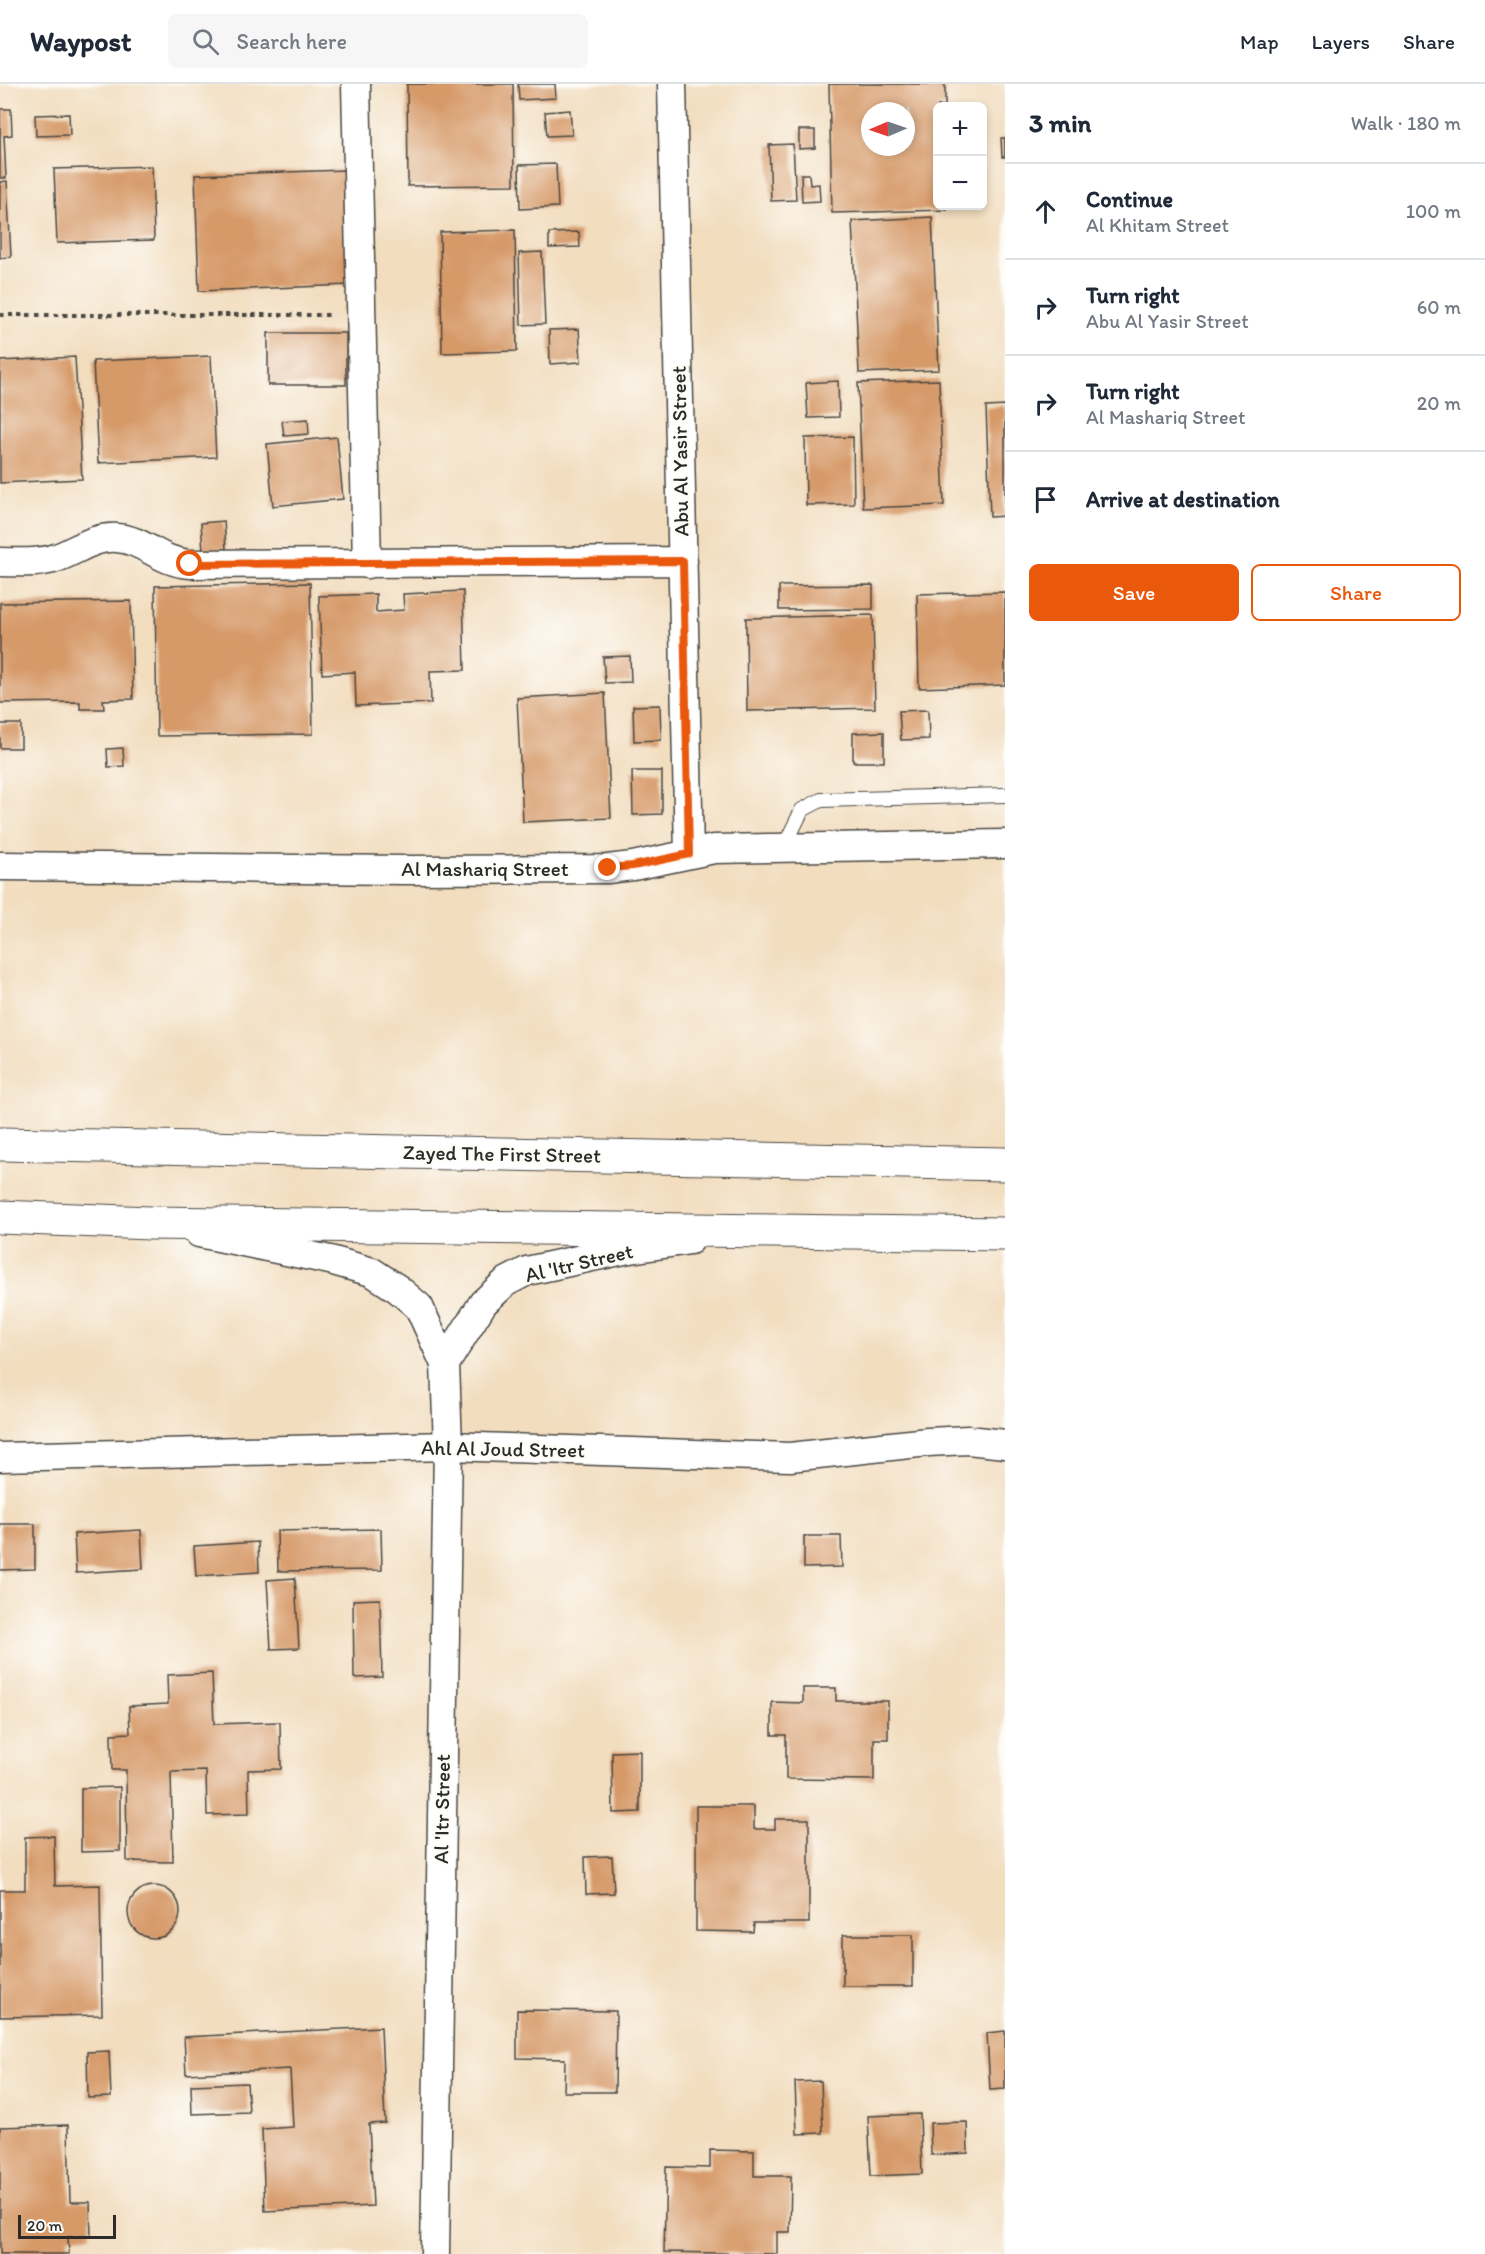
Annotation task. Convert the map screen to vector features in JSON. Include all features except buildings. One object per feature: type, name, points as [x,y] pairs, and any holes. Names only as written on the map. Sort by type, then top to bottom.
[{"type":"main road","name":"Zayed The First Street","points":[[0,1144],[1005,1164]]},
{"type":"main road","points":[[0,1217],[150,1223],[1005,1234]]},
{"type":"street","points":[[356,84],[367,564]]},
{"type":"street","name":"Abu Al Yasir Street","points":[[672,84],[689,854]]},
{"type":"street","points":[[0,562],[45,561],[91,541],[118,538],[144,546],[161,557],[180,564],[683,561]]},
{"type":"street","name":"Al Mashariq Street","points":[[0,866],[406,870],[608,868],[633,866],[714,849],[1005,844]]},
{"type":"street","name":"Al 'Itr Street","points":[[150,1223],[330,1260],[372,1272],[398,1289],[419,1307],[445,1364],[448,1446],[435,2254]]},
{"type":"street","name":"Al 'Itr Street","points":[[445,1364],[483,1303],[506,1282],[527,1271],[624,1250],[754,1230]]},
{"type":"street","name":"Ahl Al Joud Street","points":[[0,1457],[448,1446],[790,1457],[928,1442],[968,1440],[1005,1444]]},
{"type":"lane","points":[[784,847],[802,810],[821,800],[1005,795]]},
{"type":"path","points":[[0,315],[362,315]]},
{"type":"route","points":[[190,564],[683,561],[689,854],[633,866],[608,868]]}]
